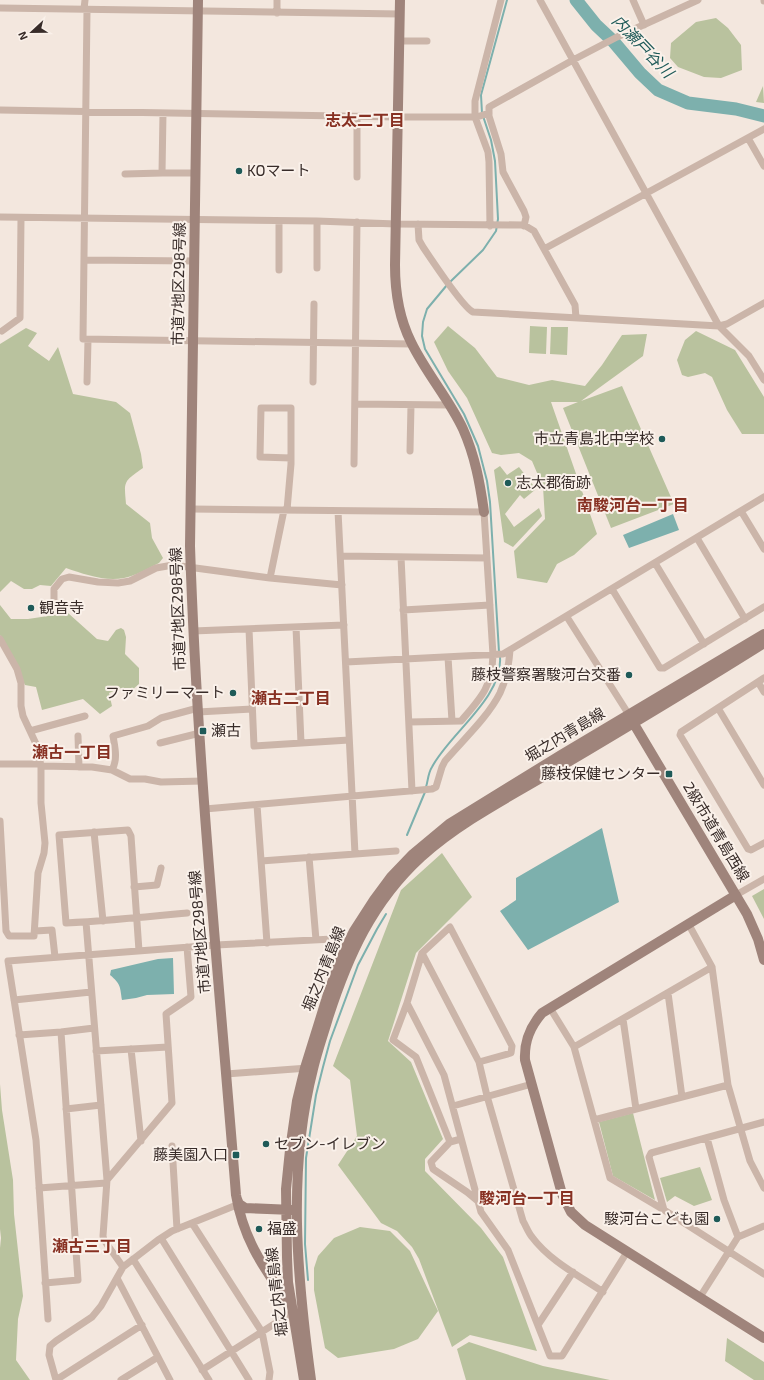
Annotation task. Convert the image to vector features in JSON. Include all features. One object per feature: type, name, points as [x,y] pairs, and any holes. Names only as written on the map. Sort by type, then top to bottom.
[{"type":"street","points":[[85,0],[86,218],[83,340],[412,344]]},
{"type":"street","name":"市道7地区298号線","points":[[198,0],[191,509],[193,631],[198,710],[226,1074],[238,1203],[243,1227],[255,1252],[284,1298]]},
{"type":"street","points":[[277,0],[277,13]]},
{"type":"street","points":[[400,0],[395,280],[397,296],[401,314],[412,344],[450,405],[462,429],[476,466],[484,512],[493,655],[491,675],[480,698],[460,721],[409,722]]},
{"type":"street","points":[[491,226],[488,152],[476,117],[475,101],[501,0]]},
{"type":"street","points":[[540,0],[719,326],[749,356],[764,380]]},
{"type":"street","points":[[633,0],[644,25]]},
{"type":"street","points":[[524,226],[526,217],[524,211],[503,172],[501,154],[489,113],[489,107],[617,37],[698,0]]},
{"type":"street","points":[[0,8],[400,14]]},
{"type":"street","points":[[399,41],[427,41]]},
{"type":"street","points":[[0,110],[357,117],[476,117],[489,113]]},
{"type":"street","points":[[162,172],[163,114]]},
{"type":"street","points":[[357,117],[357,176]]},
{"type":"street","points":[[544,249],[764,129]]},
{"type":"street","points":[[748,138],[764,166]]},
{"type":"street","points":[[125,174],[162,172],[195,173]]},
{"type":"street","points":[[0,217],[317,221],[524,226],[534,231],[575,305],[576,318]]},
{"type":"street","points":[[2,331],[20,318],[21,218]]},
{"type":"street","points":[[279,270],[280,221]]},
{"type":"street","points":[[317,221],[317,268]]},
{"type":"street","points":[[354,464],[357,222]]},
{"type":"street","points":[[418,224],[419,240],[423,247],[452,288],[470,311],[473,312],[719,326],[727,324],[764,303]]},
{"type":"street","points":[[84,260],[194,261]]},
{"type":"street","points":[[313,382],[314,304]]},
{"type":"street","points":[[88,340],[88,382]]},
{"type":"street","points":[[355,404],[450,405]]},
{"type":"street","points":[[410,451],[411,405]]},
{"type":"street","points":[[270,578],[285,510],[291,458],[291,408],[261,408],[260,457],[291,458]]},
{"type":"street","points":[[346,662],[503,654],[764,498]]},
{"type":"street","points":[[191,509],[484,512]]},
{"type":"street","points":[[338,511],[355,854]]},
{"type":"street","points":[[741,511],[764,549]]},
{"type":"street","points":[[697,538],[745,619]]},
{"type":"street","points":[[341,556],[487,558]]},
{"type":"street","points":[[401,557],[409,722],[416,791]]},
{"type":"street","points":[[655,563],[704,644]]},
{"type":"street","points":[[58,612],[54,601],[54,589],[62,579],[69,577],[98,582],[118,582],[130,580],[156,568],[174,565],[342,586]]},
{"type":"street","points":[[612,588],[660,668],[664,668],[764,607]]},
{"type":"street","points":[[403,610],[490,605]]},
{"type":"street","points":[[567,616],[634,724]]},
{"type":"street","points":[[193,631],[344,625]]},
{"type":"street","points":[[296,627],[301,743]]},
{"type":"street","points":[[249,629],[254,746],[349,740]]},
{"type":"street","name":"堀之内青島線","points":[[311,1380],[302,1314],[298,1268],[296,1189],[299,1151],[306,1103],[309,1068],[328,994],[342,955],[354,931],[391,877],[413,854],[449,824],[560,755],[764,634]]},
{"type":"street","points":[[0,639],[17,669],[21,683],[21,706],[23,716],[37,746],[40,765],[41,803],[45,843],[44,853],[38,873],[34,936],[9,936],[6,931],[0,821]]},
{"type":"street","name":"堀之内青島線","points":[[304,1380],[288,1282],[286,1209],[286,1189],[297,1101],[351,955],[359,937],[370,919],[397,881],[419,859],[452,831],[634,724],[764,644]]},
{"type":"street","points":[[205,809],[416,791],[436,787],[445,761],[494,704],[501,691],[505,678],[509,664],[510,650]]},
{"type":"street","points":[[448,657],[452,721]]},
{"type":"street","points":[[764,692],[761,680],[681,732],[680,735],[748,849],[751,850],[764,843]]},
{"type":"street","points":[[718,708],[764,785]]},
{"type":"street","points":[[112,770],[116,763],[113,736],[148,726],[161,718],[198,710],[252,709]]},
{"type":"street","points":[[30,731],[85,716]]},
{"type":"street","name":"2級市道青島西線","points":[[634,724],[736,895],[753,926],[764,960]]},
{"type":"street","points":[[160,742],[200,733]]},
{"type":"street","points":[[78,736],[79,767]]},
{"type":"street","points":[[0,764],[92,767],[112,770],[130,779],[145,779],[161,782],[203,781]]},
{"type":"street","points":[[257,805],[267,942]]},
{"type":"street","points":[[139,951],[136,918],[131,836],[128,830],[59,835],[66,923],[103,921],[136,918],[187,913]]},
{"type":"street","points":[[94,832],[103,921]]},
{"type":"street","points":[[261,861],[396,851]]},
{"type":"street","points":[[309,857],[316,940]]},
{"type":"street","points":[[134,887],[157,885],[161,868]]},
{"type":"street","points":[[764,879],[550,1008],[537,1019],[529,1032],[526,1041],[525,1060],[562,1194],[566,1204],[577,1218],[585,1225],[627,1252],[764,1338]]},
{"type":"street","points":[[86,922],[106,1182],[103,1236],[104,1240],[123,1267]]},
{"type":"street","points":[[689,925],[712,967],[728,1085],[750,1161],[764,1188]]},
{"type":"street","points":[[450,1142],[416,1057],[393,1040],[407,1002],[422,953],[450,927],[512,1046],[510,1052],[479,1062]]},
{"type":"street","points":[[34,931],[52,930],[55,957]]},
{"type":"street","points":[[48,1319],[36,1140],[8,961],[186,947],[333,939]]},
{"type":"street","points":[[39,1188],[106,1182],[172,1103],[166,1014],[191,997],[186,947]]},
{"type":"street","points":[[422,953],[479,1062],[487,1096],[523,1221],[531,1236],[541,1248],[555,1260],[603,1292]]},
{"type":"street","points":[[574,1047],[712,967]]},
{"type":"street","points":[[14,1000],[92,992]]},
{"type":"street","points":[[668,993],[682,1097]]},
{"type":"street","points":[[407,1002],[444,1075],[482,1212],[508,1250],[550,1356],[562,1356],[627,1252]]},
{"type":"street","points":[[550,1008],[574,1047],[610,1178],[664,1210],[764,1274]]},
{"type":"street","points":[[623,1019],[636,1110]]},
{"type":"street","points":[[19,1035],[94,1028]]},
{"type":"street","points":[[46,1283],[78,1280],[60,1032]]},
{"type":"street","points":[[96,1051],[168,1047]]},
{"type":"street","points":[[131,1049],[141,1141]]},
{"type":"street","points":[[226,1074],[309,1068]]},
{"type":"street","points":[[452,1106],[532,1084]]},
{"type":"street","points":[[594,1120],[728,1085]]},
{"type":"street","points":[[66,1109],[101,1105]]},
{"type":"street","points":[[664,1210],[649,1157],[651,1153],[764,1122]]},
{"type":"street","points":[[707,1138],[724,1200],[738,1236]]},
{"type":"street","points":[[461,1139],[450,1142],[431,1162],[433,1169],[479,1202]]},
{"type":"street","points":[[172,1146],[177,1229]]},
{"type":"street","points":[[142,1325],[56,1380],[49,1355],[50,1346],[92,1317],[101,1306],[123,1267],[161,1238],[177,1229],[238,1203],[245,1208],[296,1210]]},
{"type":"street","points":[[192,1223],[262,1332],[270,1372],[269,1380]]},
{"type":"street","points":[[700,1297],[738,1236],[764,1226]]},
{"type":"street","points":[[161,1238],[249,1380]]},
{"type":"street","points":[[133,1259],[209,1380]]},
{"type":"street","points":[[538,1325],[573,1272]]},
{"type":"street","points":[[117,1278],[170,1380]]},
{"type":"street","points":[[202,1370],[293,1312]]},
{"type":"street","points":[[121,1380],[158,1357]]},
{"type":"green space","points":[[716,18],[728,28],[741,45],[742,70],[721,78],[704,77],[678,67],[670,58],[671,43],[696,22]]},
{"type":"green space","points":[[763,86],[764,103],[756,102]]},
{"type":"green space","points":[[448,326],[475,348],[497,377],[529,385],[552,380],[585,386],[602,365],[622,335],[647,334],[643,356],[581,401],[622,386],[674,504],[611,528],[563,408],[578,402],[551,402],[597,534],[574,555],[557,564],[547,583],[517,578],[514,551],[545,519],[543,487],[532,461],[519,453],[501,455],[492,453],[467,398],[448,371],[434,342]]},
{"type":"green space","points":[[530,326],[547,327],[546,354],[529,353]]},
{"type":"green space","points":[[551,327],[568,327],[567,355],[550,354]]},
{"type":"green space","points":[[26,328],[37,333],[28,346],[49,361],[58,347],[73,394],[116,402],[130,413],[141,454],[143,468],[128,479],[126,483],[126,504],[150,523],[152,538],[163,558],[159,563],[142,572],[124,578],[109,579],[95,577],[66,568],[51,586],[40,585],[32,589],[24,589],[11,581],[0,592],[0,344]]},
{"type":"green space","points":[[696,331],[735,350],[764,397],[764,434],[742,434],[727,410],[712,377],[705,373],[688,377],[682,375],[677,360],[685,340]]},
{"type":"green space","points":[[500,466],[507,475],[519,467],[536,489],[524,499],[520,495],[505,514],[514,527],[539,508],[542,516],[513,547],[504,542],[494,470]]},
{"type":"green space","points":[[0,605],[11,619],[28,619],[68,613],[97,639],[108,641],[116,630],[121,628],[124,630],[126,637],[125,654],[139,668],[139,684],[131,691],[125,692],[121,688],[109,693],[112,706],[100,714],[83,699],[42,710],[36,687],[25,685],[0,635]]},
{"type":"green space","points":[[442,853],[472,897],[416,953],[388,1041],[411,1062],[443,1139],[425,1159],[425,1171],[481,1228],[503,1257],[537,1351],[470,1335],[452,1347],[419,1259],[412,1247],[397,1231],[381,1223],[338,1165],[357,1136],[350,1080],[333,1066],[401,890]]},
{"type":"green space","points":[[764,889],[764,919],[752,896]]},
{"type":"green space","points":[[0,1084],[2,1110],[13,1180],[14,1214],[23,1296],[18,1319],[16,1360],[30,1380],[0,1380]]},
{"type":"green space","points":[[633,1113],[655,1200],[613,1176],[599,1122]]},
{"type":"green space","points":[[700,1167],[712,1200],[694,1206],[675,1196],[667,1202],[660,1178]]},
{"type":"green space","points":[[360,1227],[390,1231],[410,1251],[438,1311],[418,1339],[394,1349],[338,1358],[325,1348],[314,1290],[314,1268],[318,1256],[334,1238]]},
{"type":"green space","points":[[727,1338],[764,1362],[764,1380],[754,1380],[725,1361]]},
{"type":"green space","points":[[469,1342],[543,1366],[610,1380],[466,1380],[457,1349]]},
{"type":"water","points":[[673,514],[679,530],[629,548],[623,535]]},
{"type":"water","points":[[602,828],[619,902],[528,950],[500,911],[516,900],[516,878]]},
{"type":"water","points":[[173,958],[174,994],[147,995],[122,1000],[119,986],[110,975],[111,970],[158,959]]},
{"type":"waterway","points":[[450,282],[483,250],[496,231],[498,219],[495,161],[491,140],[482,113],[481,95],[507,0]]},
{"type":"waterway","name":"内瀬戸谷川","points":[[576,0],[596,25],[613,41],[640,73],[658,90],[688,103],[736,109],[764,116]]},
{"type":"waterway","points":[[447,285],[427,309],[423,322],[422,336],[425,349],[464,414],[478,446],[487,481],[490,502],[499,652]]},
{"type":"waterway","points":[[426,787],[431,769],[440,754],[474,715],[485,701],[493,687],[499,672],[500,657]]},
{"type":"waterway","points":[[407,835],[425,792]]},
{"type":"waterway","points":[[308,1280],[305,1244],[306,1158],[316,1095],[330,1041],[358,965],[386,914]]},
{"type":"place","name":"KOマート","points":[[239,171]]},
{"type":"place","name":"市立青島北中学校","points":[[662,439]]},
{"type":"place","name":"志太郡衙跡","points":[[508,483]]},
{"type":"place","name":"観音寺","points":[[31,608]]},
{"type":"place","name":"藤枝警察署駿河台交番","points":[[629,675]]},
{"type":"place","name":"ファミリーマート","points":[[233,693]]},
{"type":"place","name":"瀬古","points":[[203,731]]},
{"type":"place","name":"藤枝保健センター","points":[[669,774]]},
{"type":"place","name":"セブン-イレブン","points":[[266,1144]]},
{"type":"place","name":"藤美園入口","points":[[236,1155]]},
{"type":"place","name":"駿河台こども園","points":[[717,1219]]},
{"type":"place","name":"福盛","points":[[259,1229]]},
{"type":"district","name":"志太二丁目","points":[[365,120]]},
{"type":"district","name":"南駿河台一丁目","points":[[633,505]]},
{"type":"district","name":"瀬古二丁目","points":[[291,698]]},
{"type":"district","name":"瀬古一丁目","points":[[72,752]]},
{"type":"district","name":"駿河台一丁目","points":[[527,1198]]},
{"type":"district","name":"瀬古三丁目","points":[[92,1246]]}]
